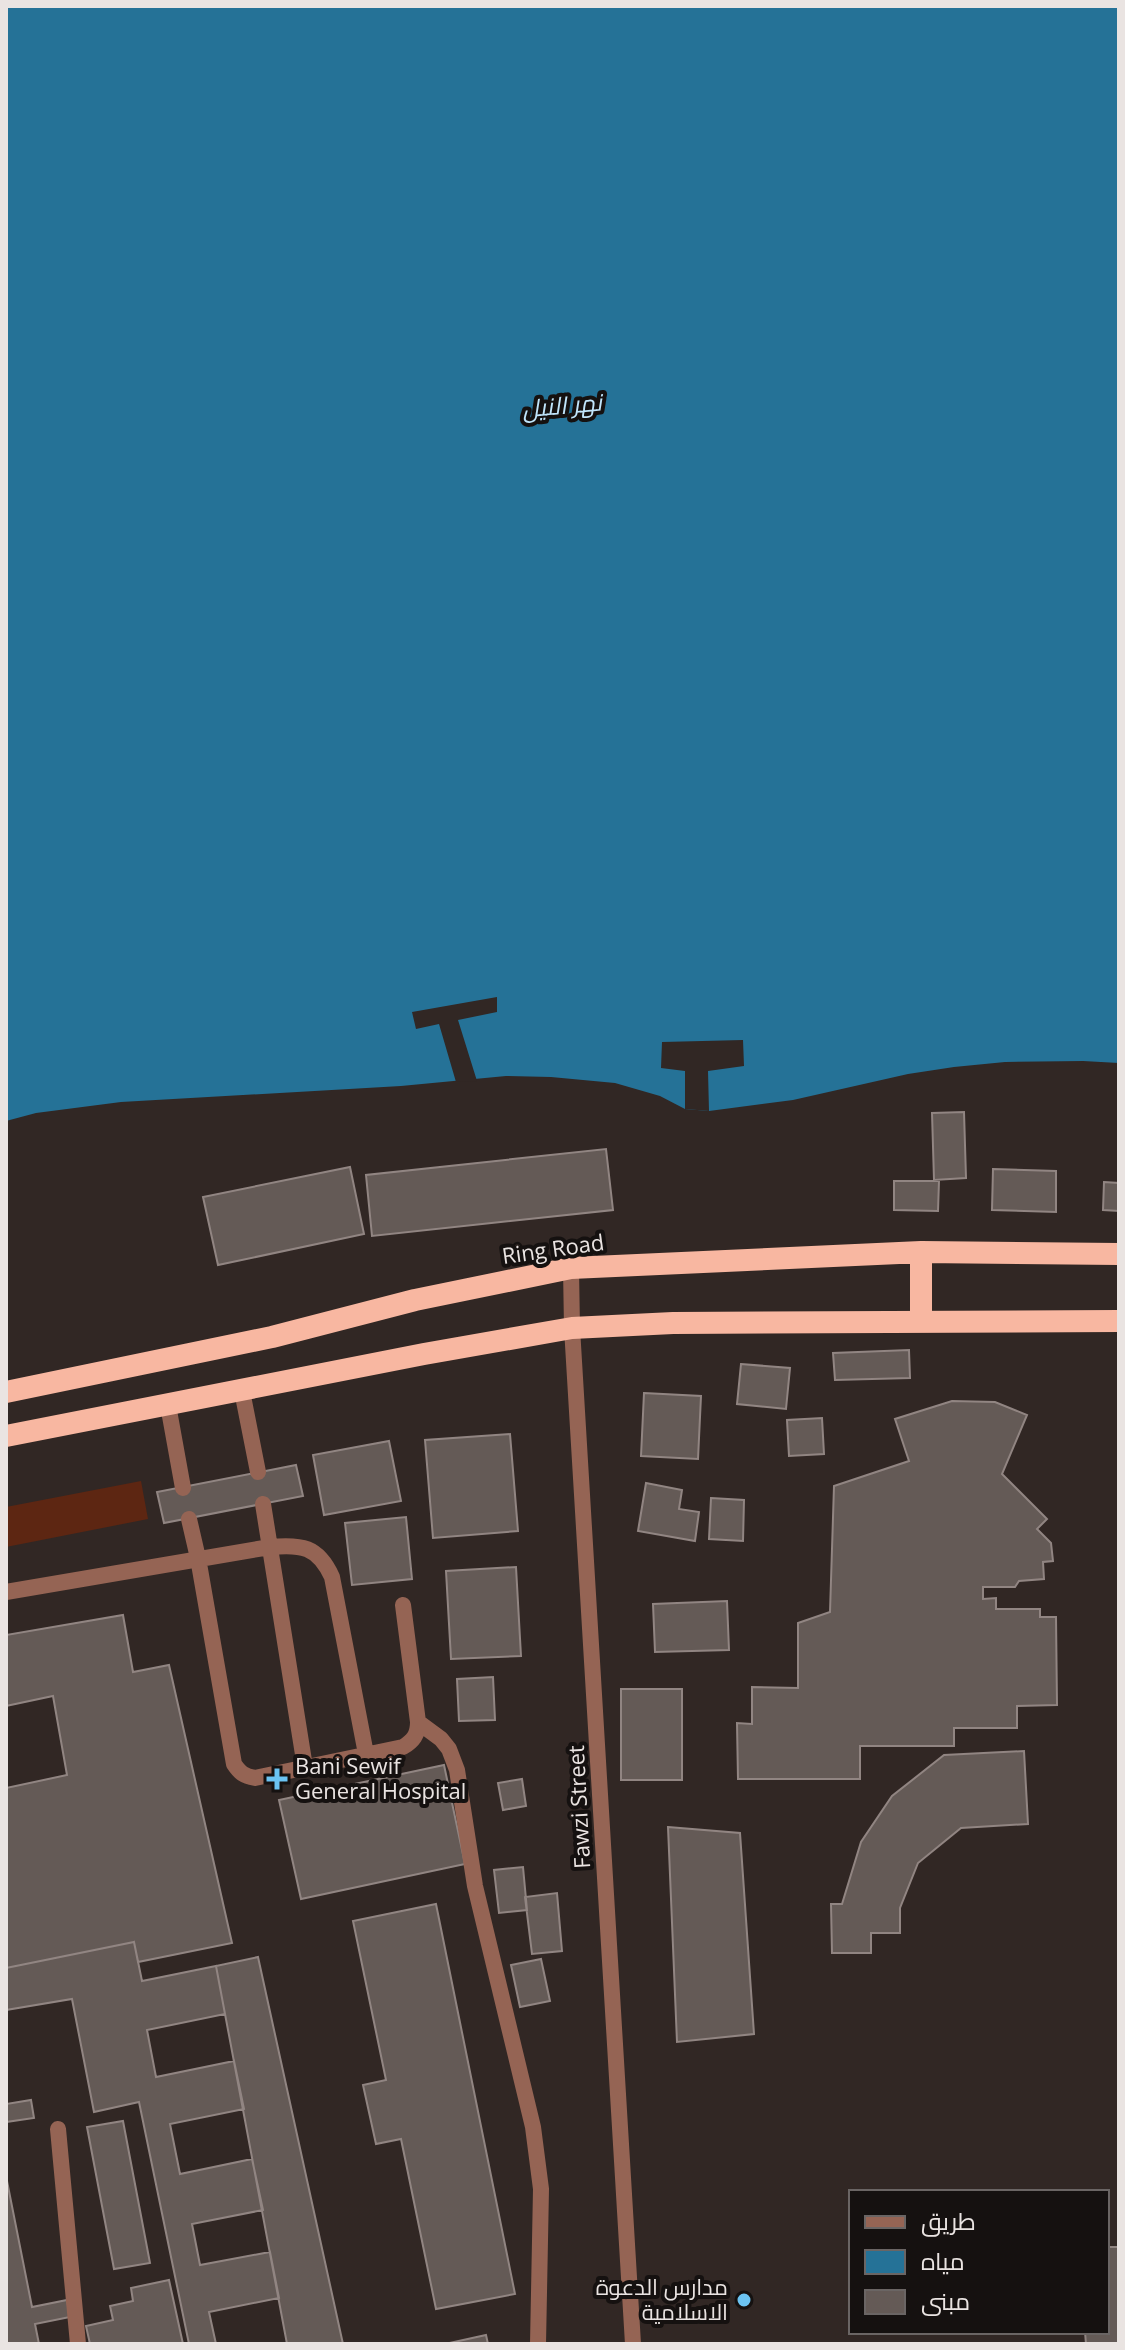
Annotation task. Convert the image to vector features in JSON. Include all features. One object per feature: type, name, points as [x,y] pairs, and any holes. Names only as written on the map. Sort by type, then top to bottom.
[{"type":"highway","name":"Ring Road","points":[[6,1392],[272,1337],[415,1300],[571,1268],[921,1252],[1119,1254]]},
{"type":"highway","points":[[921,1252],[921,1321]]},
{"type":"highway","points":[[6,1436],[572,1328],[673,1323],[1119,1321]]},
{"type":"street","name":"Fawzi Street","points":[[571,1268],[572,1328],[633,2344]]},
{"type":"street","points":[[242,1391],[258,1472]]},
{"type":"street","points":[[168,1405],[183,1488]]},
{"type":"street","points":[[263,1504],[305,1767]]},
{"type":"street","points":[[189,1519],[234,1764],[242,1775],[255,1778],[403,1747],[415,1737],[418,1722],[403,1605]]},
{"type":"street","points":[[6,1592],[270,1547],[299,1546],[311,1550],[327,1565],[332,1577],[366,1754]]},
{"type":"street","points":[[418,1722],[441,1739],[454,1758],[478,1898],[533,2127],[541,2189],[538,2344]]},
{"type":"street","points":[[58,2129],[78,2344]]},
{"type":"shaded area","points":[[141,1481],[148,1519],[6,1547],[6,1507]]},
{"type":"water","name":"نهر النيل","points":[[6,6],[1119,6],[1119,1063],[1005,1062],[954,1067],[793,1100],[709,1111],[685,1109],[660,1096],[615,1083],[506,1076],[401,1086],[121,1102],[36,1113],[6,1121]]},
{"type":"pier","points":[[497,997],[497,1012],[458,1020],[477,1081],[456,1082],[439,1024],[416,1029],[412,1012]]},
{"type":"pier","points":[[743,1040],[744,1066],[708,1071],[709,1111],[685,1109],[685,1071],[661,1068],[662,1042]]},
{"type":"building","points":[[964,1112],[966,1178],[934,1180],[932,1113]]},
{"type":"building","points":[[606,1149],[613,1210],[372,1236],[366,1175]]},
{"type":"building","points":[[350,1167],[364,1234],[218,1265],[203,1197]]},
{"type":"building","points":[[993,1169],[1056,1171],[1056,1212],[992,1210]]},
{"type":"building","points":[[894,1181],[939,1181],[938,1211],[894,1210]]},
{"type":"building","points":[[1104,1182],[1119,1183],[1119,1211],[1103,1210]]},
{"type":"building","points":[[909,1350],[910,1378],[835,1380],[833,1353]]},
{"type":"building","points":[[741,1364],[790,1368],[786,1409],[737,1404]]},
{"type":"building","points":[[644,1393],[701,1396],[698,1459],[641,1456]]},
{"type":"building","points":[[952,1401],[995,1402],[1027,1415],[1002,1474],[1047,1519],[1037,1529],[1051,1543],[1053,1561],[1043,1562],[1044,1579],[1019,1581],[1015,1587],[983,1587],[983,1599],[996,1598],[996,1609],[1040,1609],[1040,1617],[1056,1617],[1057,1705],[1017,1706],[1017,1728],[954,1728],[954,1746],[860,1746],[860,1779],[738,1779],[737,1723],[752,1724],[752,1687],[798,1688],[798,1623],[830,1612],[834,1486],[909,1461],[895,1419]]},
{"type":"building","points":[[822,1418],[824,1454],[789,1456],[787,1420]]},
{"type":"building","points":[[510,1434],[518,1531],[433,1538],[425,1440]]},
{"type":"building","points":[[389,1441],[401,1501],[324,1515],[313,1455]]},
{"type":"building","points":[[296,1465],[303,1496],[164,1523],[157,1492]]},
{"type":"building","points":[[646,1483],[682,1490],[679,1509],[699,1512],[695,1541],[638,1531]]},
{"type":"building","points":[[711,1498],[744,1500],[743,1541],[709,1539]]},
{"type":"building","points":[[406,1517],[412,1579],[352,1585],[345,1523]]},
{"type":"building","points":[[516,1567],[521,1656],[451,1659],[446,1571]]},
{"type":"building","points":[[727,1601],[729,1650],[655,1652],[653,1604]]},
{"type":"building","points":[[123,1615],[133,1672],[169,1665],[232,1943],[138,1962],[134,1942],[6,1968],[6,1788],[67,1775],[53,1696],[6,1706],[6,1635]]},
{"type":"building","points":[[493,1677],[495,1720],[459,1721],[457,1679]]},
{"type":"building","points":[[621,1689],[682,1689],[682,1780],[621,1780]]},
{"type":"building","points":[[1024,1751],[1028,1824],[961,1828],[918,1863],[900,1908],[900,1933],[871,1933],[871,1953],[832,1953],[831,1904],[842,1904],[861,1842],[892,1796],[944,1755]]},
{"type":"building","points":[[444,1765],[465,1864],[301,1899],[279,1800]]},
{"type":"building","points":[[522,1779],[526,1806],[503,1810],[498,1783]]},
{"type":"building","points":[[668,1827],[740,1833],[754,2034],[677,2042]]},
{"type":"building","points":[[523,1867],[527,1910],[499,1913],[494,1870]]},
{"type":"building","points":[[557,1893],[562,1951],[532,1954],[525,1897]]},
{"type":"building","points":[[436,1904],[515,2294],[436,2309],[401,2139],[376,2144],[363,2085],[386,2080],[353,1921]]},
{"type":"building","points":[[134,1942],[142,1981],[216,1966],[225,2014],[147,2030],[156,2077],[234,2061],[244,2109],[170,2124],[180,2174],[252,2159],[263,2210],[192,2224],[200,2265],[270,2252],[279,2298],[209,2312],[216,2344],[189,2344],[139,2102],[94,2112],[72,1999],[6,2010],[6,1968]]},
{"type":"building","points":[[258,1957],[343,2344],[287,2344],[216,1966]]},
{"type":"building","points":[[541,1959],[550,2001],[520,2007],[511,1965]]},
{"type":"building","points":[[31,2100],[34,2118],[6,2122],[6,2104]]},
{"type":"building","points":[[123,2121],[150,2263],[114,2269],[87,2127]]},
{"type":"building","points":[[6,2176],[32,2307],[67,2300],[70,2317],[35,2324],[39,2344],[6,2344]]},
{"type":"building","points":[[1109,2247],[1119,2247],[1119,2344],[1086,2344],[1085,2334],[1109,2334]]},
{"type":"building","points":[[169,2280],[183,2344],[90,2344],[86,2326],[113,2320],[110,2306],[133,2301],[131,2288]]},
{"type":"building","points":[[486,2335],[488,2344],[445,2344]]},
{"type":"place","name":"Bani Sewif General Hospital","points":[[277,1779]]},
{"type":"place","name":"مدارس الدعوة الاسلامية","points":[[744,2300]]}]
